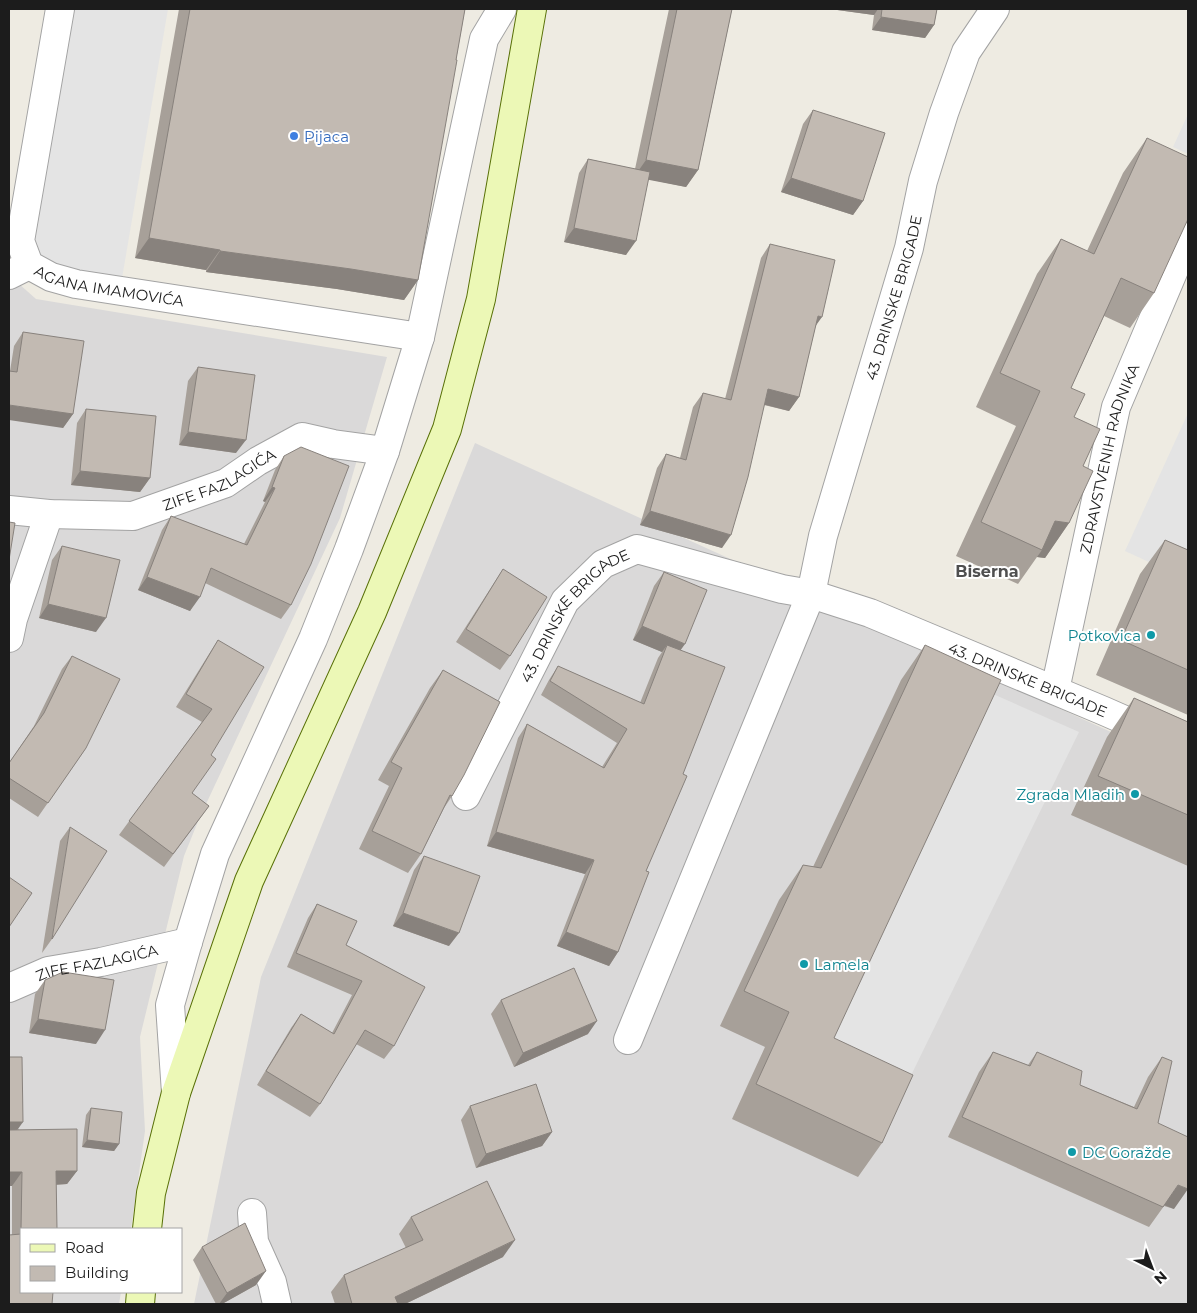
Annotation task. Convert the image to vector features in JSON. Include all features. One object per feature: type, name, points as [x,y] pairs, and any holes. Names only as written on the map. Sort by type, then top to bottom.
[{"type":"street","name":"AGANA IMAMOVIĆA","points":[[60,9],[20,241],[19,270],[76,284],[420,337]]},
{"type":"street","points":[[176,1093],[170,1005],[188,942],[215,854],[312,639],[349,549],[385,450],[420,337],[484,39],[502,9]]},
{"type":"street","points":[[147,1228],[151,1193],[176,1093],[249,881],[372,612],[447,429],[482,299],[532,9]]},
{"type":"street","name":"43. DRINSKE BRIGADE","points":[[628,1040],[811,594],[823,536],[909,248],[923,181],[944,113],[966,52],[995,9]]},
{"type":"street","name":"ZDRAVSTVENIH RADNIKA","points":[[1055,690],[1116,407],[1188,237]]},
{"type":"street","name":"ZIFE FAZLAGIĆA","points":[[9,510],[49,514],[133,516],[226,483],[258,461],[302,438],[333,444],[385,450]]},
{"type":"street","points":[[9,638],[13,619],[49,514]]},
{"type":"street","name":"43. DRINSKE BRIGADE","points":[[466,796],[565,601],[603,564],[637,549],[782,589],[811,594],[870,613],[1188,748]]},
{"type":"street","name":"ZIFE FAZLAGIĆA","points":[[9,988],[48,971],[101,962],[188,942]]},
{"type":"street","points":[[252,1213],[254,1242],[272,1282],[277,1304]]},
{"type":"shaded area","points":[[60,9],[168,9],[120,290],[29,265]]},
{"type":"shaded area","points":[[1188,114],[1188,154],[1173,147]]},
{"type":"shaded area","points":[[9,275],[36,299],[387,357],[340,518],[199,819],[184,856],[140,1037],[145,1131],[131,1228],[20,1228],[20,1293],[121,1293],[119,1304],[9,1304]]},
{"type":"shaded area","points":[[1188,413],[1188,580],[1125,551]]},
{"type":"shaded area","points":[[475,443],[1188,767],[1188,1304],[194,1304],[261,977]]},
{"type":"shaded area","points":[[993,694],[1079,732],[897,1104],[820,1067]]},
{"type":"building","points":[[190,9],[465,9],[418,280],[220,251],[149,238]]},
{"type":"building","points":[[677,9],[732,9],[698,170],[646,160]]},
{"type":"building","points":[[882,9],[937,9],[934,25],[881,17]]},
{"type":"building","points":[[813,110],[885,133],[863,201],[791,178]]},
{"type":"building","points":[[1147,138],[1188,157],[1188,219],[1154,293],[1121,278],[1071,388],[1085,394],[1074,417],[1100,429],[1083,466],[1093,471],[1069,523],[1055,521],[1042,550],[981,522],[1040,391],[1000,373],[1061,239],[1094,254]]},
{"type":"building","points":[[588,159],[650,172],[636,241],[574,228]]},
{"type":"building","points":[[770,244],[835,260],[822,317],[818,316],[799,397],[768,389],[748,477],[731,535],[650,511],[666,454],[686,460],[703,393],[731,400]]},
{"type":"building","points":[[23,332],[84,341],[73,414],[9,405],[9,371],[17,372]]},
{"type":"building","points":[[198,367],[255,375],[246,440],[188,432]]},
{"type":"building","points":[[86,409],[156,416],[150,478],[80,471]]},
{"type":"building","points":[[301,447],[349,466],[311,564],[291,605],[211,568],[200,597],[147,577],[171,516],[247,545],[275,488],[272,487],[284,456]]},
{"type":"building","points":[[9,522],[15,523],[9,560]]},
{"type":"building","points":[[1165,540],[1188,550],[1188,670],[1121,640]]},
{"type":"building","points":[[62,546],[120,560],[106,618],[48,604]]},
{"type":"building","points":[[503,569],[547,597],[510,656],[466,629]]},
{"type":"building","points":[[664,572],[707,590],[685,644],[642,626]]},
{"type":"building","points":[[218,640],[264,667],[211,755],[216,759],[192,793],[209,806],[173,854],[129,821],[212,709],[186,694]]},
{"type":"building","points":[[667,645],[725,667],[683,774],[687,776],[646,871],[649,872],[618,952],[566,932],[594,860],[496,832],[527,724],[604,768],[627,729],[550,681],[558,666],[644,704]]},
{"type":"building","name":"Lamela","points":[[925,645],[1001,680],[834,1038],[913,1075],[882,1143],[756,1084],[789,1012],[744,991],[803,865],[821,868]]},
{"type":"building","points":[[72,656],[120,679],[86,748],[48,803],[9,778],[9,763],[44,713]]},
{"type":"building","points":[[443,670],[500,702],[464,775],[452,796],[450,795],[421,854],[372,831],[402,768],[391,762]]},
{"type":"building","points":[[1134,698],[1188,722],[1188,815],[1098,776]]},
{"type":"building","points":[[70,827],[107,851],[52,939]]},
{"type":"building","points":[[424,856],[480,876],[459,933],[403,913]]},
{"type":"building","points":[[9,877],[32,893],[9,927]]},
{"type":"building","points":[[317,904],[357,921],[346,945],[425,987],[394,1046],[365,1030],[320,1104],[266,1071],[301,1014],[334,1034],[362,981],[296,953]]},
{"type":"building","points":[[574,968],[597,1021],[523,1053],[501,1000]]},
{"type":"building","points":[[63,972],[114,980],[105,1030],[38,1019],[45,980]]},
{"type":"building","name":"DC Goražde","points":[[993,1052],[1030,1066],[1037,1052],[1082,1071],[1080,1085],[1137,1109],[1162,1057],[1172,1061],[1158,1123],[1188,1137],[1188,1189],[1178,1185],[1163,1207],[962,1117]]},
{"type":"building","points":[[9,1057],[22,1057],[23,1122],[9,1122]]},
{"type":"building","points":[[536,1084],[552,1132],[486,1154],[470,1106]]},
{"type":"building","points":[[91,1108],[122,1112],[119,1144],[87,1140]]},
{"type":"building","points":[[77,1129],[77,1171],[56,1171],[57,1228],[21,1228],[22,1172],[9,1172],[9,1130]]},
{"type":"building","points":[[487,1181],[515,1240],[395,1297],[398,1304],[352,1304],[344,1275],[423,1240],[411,1217]]},
{"type":"building","points":[[245,1223],[266,1271],[227,1293],[202,1247]]},
{"type":"building","points":[[20,1234],[20,1293],[53,1293],[52,1304],[9,1304],[9,1235]]},
{"type":"place","name":"Pijaca","points":[[294,136]]},
{"type":"place","name":"Potkovica","points":[[1151,635]]},
{"type":"place","name":"Zgrada Mladih","points":[[1135,794]]},
{"type":"place","name":"Lamela","points":[[804,964]]},
{"type":"place","name":"DC Goražde","points":[[1072,1152]]},
{"type":"district","name":"Biserna","points":[[987,571]]}]
